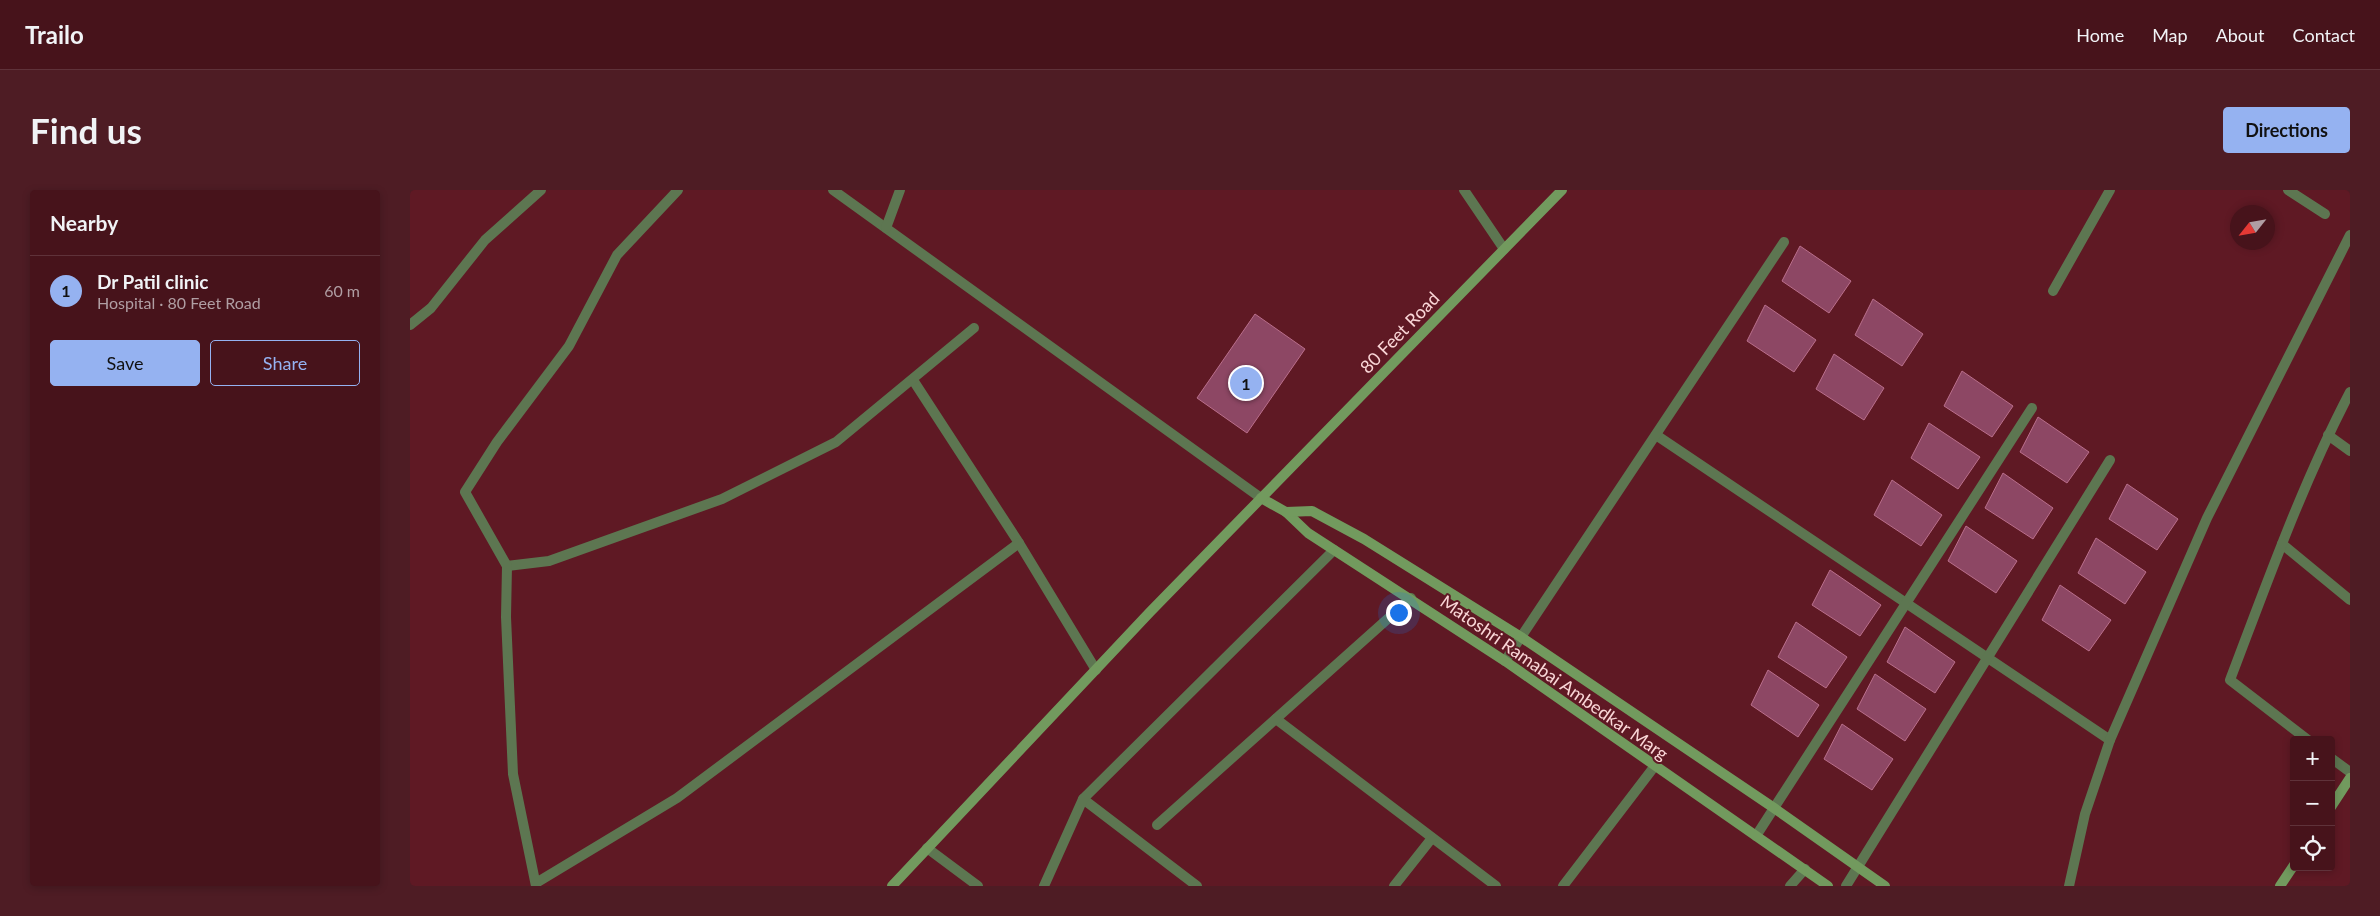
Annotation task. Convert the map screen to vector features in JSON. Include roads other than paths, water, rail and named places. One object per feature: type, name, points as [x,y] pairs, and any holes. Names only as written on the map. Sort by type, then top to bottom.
[{"type":"street","points":[[410,325],[431,308],[485,240],[541,190]]},
{"type":"street","points":[[678,190],[617,255],[568,346],[497,442],[465,492],[507,566],[506,617],[513,774],[536,884],[677,798],[1019,543]]},
{"type":"street","points":[[833,190],[1261,498]]},
{"type":"street","points":[[886,228],[900,190]]},
{"type":"street","points":[[1464,190],[1504,249]]},
{"type":"street","name":"80 Feet Road","points":[[892,886],[1261,498],[1562,190]]},
{"type":"street","points":[[2053,291],[2110,190]]},
{"type":"street","points":[[2288,190],[2325,214]]},
{"type":"street","points":[[2069,886],[2085,814],[2110,740],[2207,518],[2350,235]]},
{"type":"street","points":[[1505,661],[1784,242]]},
{"type":"street","points":[[507,566],[549,561],[722,499],[836,442],[914,380],[974,328]]},
{"type":"street","points":[[914,380],[1019,543],[1096,670]]},
{"type":"street","points":[[2303,736],[2230,680],[2282,544],[2328,434],[2350,392]]},
{"type":"street","points":[[1756,836],[1908,604],[2032,408]]},
{"type":"street","points":[[1656,434],[2110,740]]},
{"type":"street","points":[[2328,434],[2350,451]]},
{"type":"street","points":[[1846,886],[2110,460]]},
{"type":"street","name":"Matoshri Ramabai Ambedkar Marg","points":[[1261,498],[1286,512],[1308,533],[1411,598],[1505,661],[1828,886]]},
{"type":"street","points":[[1286,512],[1312,511],[1364,539],[1521,638],[1774,808],[1885,886]]},
{"type":"street","points":[[2282,544],[2350,600]]},
{"type":"street","points":[[1044,886],[1083,799],[1334,550]]},
{"type":"street","points":[[1157,825],[1411,598]]},
{"type":"street","points":[[1276,719],[1496,886]]},
{"type":"street","points":[[2335,761],[2350,772]]},
{"type":"street","points":[[1563,886],[1654,766]]},
{"type":"street","points":[[2335,801],[2350,778]]},
{"type":"street","points":[[1083,799],[1197,886]]},
{"type":"street","points":[[1394,886],[1432,838]]},
{"type":"street","points":[[927,848],[978,886]]},
{"type":"street","points":[[1790,886],[1805,869]]},
{"type":"street","points":[[2281,886],[2290,871]]},
{"type":"place","name":"Dr Patil clinic","points":[[1246,383]]}]
